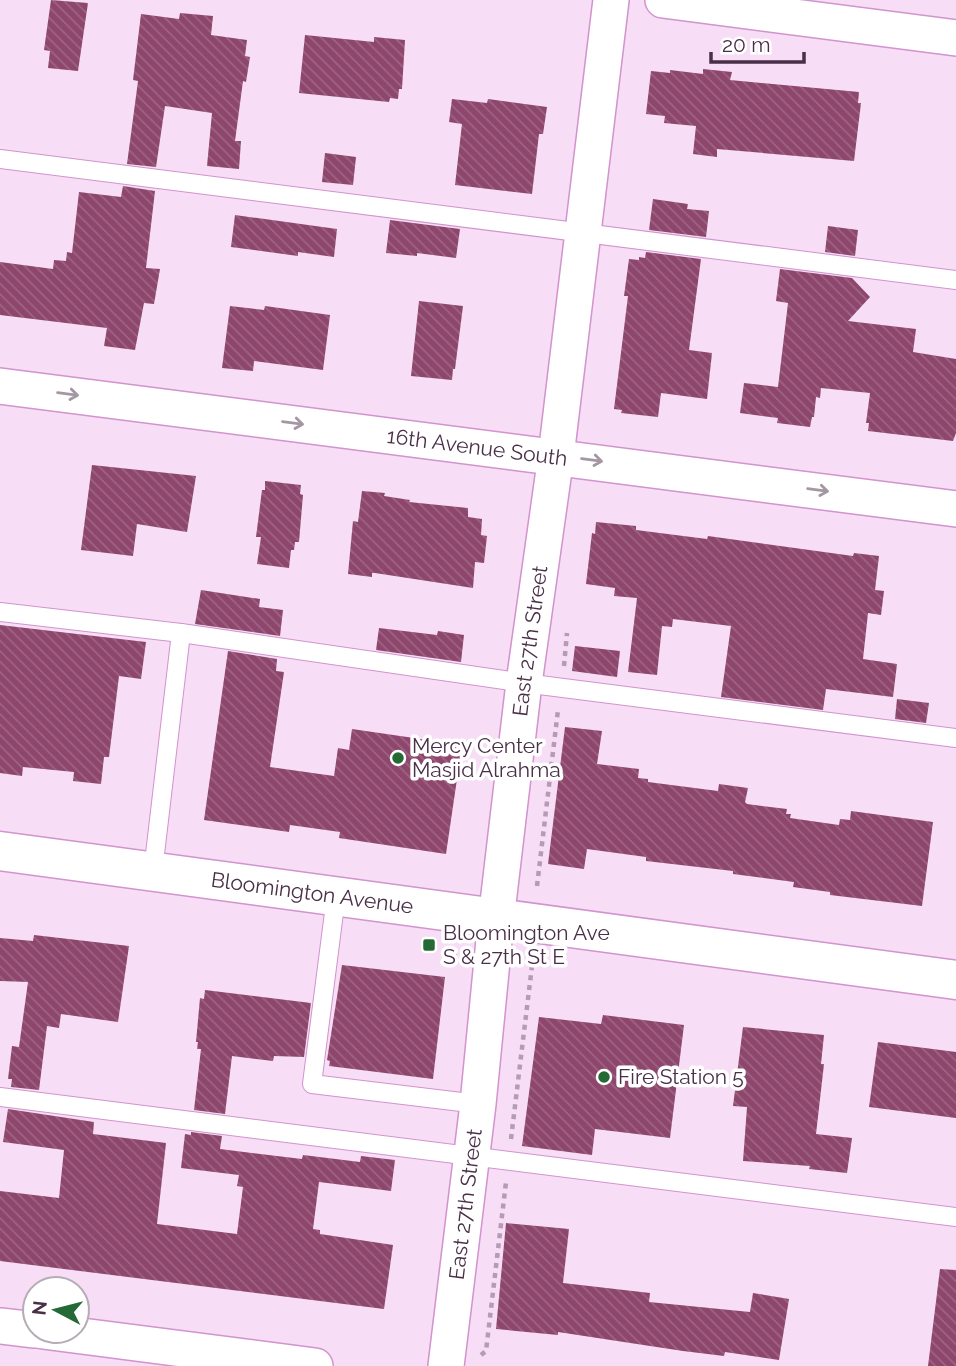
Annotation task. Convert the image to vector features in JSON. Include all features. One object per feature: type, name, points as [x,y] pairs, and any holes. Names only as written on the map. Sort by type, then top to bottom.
[{"type":"street","name":"East 27th Street","points":[[446,1366],[524,683],[556,456],[611,0]]},
{"type":"street","points":[[663,0],[956,38]]},
{"type":"street","name":"16th Avenue South","points":[[0,386],[956,509]]},
{"type":"street","name":"Bloomington Avenue","points":[[0,851],[956,980]]},
{"type":"street","points":[[0,1325],[21,1328]]},
{"type":"street","points":[[91,1337],[315,1366]]},
{"type":"lane","points":[[0,159],[956,280]]},
{"type":"lane","points":[[0,612],[181,633],[524,683],[956,738]]},
{"type":"lane","points":[[153,871],[181,633]]},
{"type":"lane","points":[[336,897],[312,1084],[478,1104]]},
{"type":"lane","points":[[0,1097],[956,1217]]},
{"type":"path","points":[[454,958],[455,949]]},
{"type":"building","points":[[51,0],[88,3],[78,71],[48,68],[50,51],[44,50]]},
{"type":"building","points":[[180,13],[213,16],[211,35],[247,40],[245,56],[250,57],[246,82],[243,81],[235,141],[241,141],[239,169],[207,166],[212,113],[165,106],[156,167],[127,164],[138,81],[133,80],[141,14],[179,19]]},
{"type":"building","points":[[305,35],[374,42],[374,37],[405,40],[402,89],[399,89],[398,99],[390,98],[389,102],[299,93]]},
{"type":"building","points":[[703,69],[732,72],[730,80],[859,92],[858,103],[861,103],[854,161],[717,149],[717,157],[693,154],[696,126],[664,123],[665,116],[646,114],[651,71],[703,74]]},
{"type":"building","points":[[452,99],[487,103],[488,99],[547,107],[543,134],[539,134],[532,194],[455,185],[462,124],[449,122]]},
{"type":"building","points":[[325,153],[356,157],[353,185],[322,182]]},
{"type":"building","points":[[123,186],[155,191],[146,268],[160,269],[154,304],[144,303],[135,350],[104,346],[107,328],[0,315],[0,262],[53,269],[54,260],[66,261],[67,252],[72,253],[79,192],[121,197]]},
{"type":"building","points":[[653,199],[688,204],[687,209],[709,211],[706,237],[649,230]]},
{"type":"building","points":[[235,215],[337,229],[334,257],[298,252],[298,256],[231,247]]},
{"type":"building","points":[[390,220],[460,229],[456,258],[417,253],[417,256],[386,253]]},
{"type":"building","points":[[828,226],[858,230],[855,256],[825,252]]},
{"type":"building","points":[[646,252],[701,259],[689,350],[712,353],[707,399],[661,393],[658,417],[621,413],[622,410],[614,409],[628,296],[624,296],[629,259],[645,258]]},
{"type":"building","points":[[780,269],[852,278],[870,297],[848,321],[916,329],[913,352],[956,359],[956,433],[953,441],[868,431],[869,423],[866,423],[870,393],[821,388],[820,398],[816,397],[810,427],[777,423],[778,418],[740,413],[744,383],[778,387],[788,303],[776,301]]},
{"type":"building","points":[[419,301],[463,306],[452,380],[411,376]]},
{"type":"building","points":[[230,306],[264,310],[265,306],[330,315],[323,370],[254,361],[253,371],[222,368]]},
{"type":"building","points":[[92,465],[196,476],[187,532],[137,524],[133,556],[81,550]]},
{"type":"building","points":[[265,481],[301,485],[300,494],[303,495],[299,542],[295,542],[294,550],[291,550],[289,568],[257,564],[261,537],[256,537]]},
{"type":"building","points":[[362,491],[385,493],[384,496],[410,500],[409,502],[468,508],[468,517],[482,519],[481,535],[487,536],[484,563],[475,562],[473,588],[375,573],[372,573],[372,577],[348,574],[353,521],[358,522]]},
{"type":"building","points":[[596,522],[636,526],[636,530],[707,539],[708,536],[853,556],[854,553],[879,556],[875,590],[884,591],[881,615],[868,613],[863,659],[897,664],[893,697],[826,689],[823,710],[721,697],[731,626],[673,619],[672,627],[662,626],[657,675],[628,672],[637,598],[614,596],[615,588],[586,584],[592,533],[595,534]]},
{"type":"building","points":[[201,590],[260,599],[259,607],[283,610],[280,636],[195,624]]},
{"type":"building","points":[[0,625],[146,642],[141,679],[119,676],[109,757],[104,757],[101,784],[73,781],[74,772],[23,767],[22,776],[0,773]]},
{"type":"building","points":[[379,628],[437,635],[438,631],[464,635],[461,662],[376,650]]},
{"type":"building","points":[[575,646],[620,651],[617,677],[572,671]]},
{"type":"building","name":"Mercy Center Masjid Alrahma","points":[[228,651],[277,659],[276,671],[284,672],[270,767],[334,776],[338,748],[349,750],[352,729],[462,745],[446,854],[339,838],[340,832],[290,825],[289,832],[204,820]]},
{"type":"building","points":[[897,699],[929,703],[926,723],[895,719]]},
{"type":"building","points":[[565,727],[602,731],[597,764],[639,769],[638,778],[648,779],[648,782],[718,791],[719,784],[748,788],[745,802],[747,804],[787,809],[786,814],[791,814],[790,818],[839,825],[840,819],[850,820],[851,811],[933,822],[922,906],[830,895],[830,892],[793,887],[794,882],[733,874],[733,871],[646,861],[646,857],[587,849],[584,869],[548,864]]},
{"type":"building","points":[[34,935],[129,946],[118,1022],[61,1014],[59,1028],[47,1026],[39,1090],[11,1087],[12,1079],[8,1079],[12,1046],[19,1047],[28,982],[0,981],[0,938],[33,941]]},
{"type":"building","points":[[342,965],[445,977],[433,1079],[329,1066],[330,1061],[327,1060]]},
{"type":"building","points":[[205,990],[311,1003],[304,1057],[274,1056],[273,1061],[232,1056],[225,1114],[194,1110],[201,1049],[197,1049],[196,1042],[200,998],[204,999]]},
{"type":"building","name":"Fire Station 5","points":[[603,1015],[684,1025],[670,1138],[595,1129],[592,1155],[522,1146],[539,1017],[601,1024]]},
{"type":"building","points":[[743,1027],[824,1035],[821,1064],[824,1064],[816,1134],[852,1138],[847,1173],[809,1169],[810,1166],[743,1161],[747,1107],[733,1106]]},
{"type":"building","points":[[878,1042],[956,1052],[956,1118],[869,1107]]},
{"type":"building","points":[[8,1109],[94,1122],[93,1134],[166,1143],[157,1224],[237,1234],[243,1187],[237,1186],[239,1175],[181,1168],[185,1134],[191,1135],[191,1132],[222,1136],[220,1149],[302,1159],[303,1155],[360,1162],[361,1156],[395,1160],[391,1191],[319,1182],[313,1229],[320,1230],[320,1234],[393,1245],[384,1309],[0,1261],[0,1191],[59,1198],[64,1150],[3,1142]]},
{"type":"building","points":[[506,1223],[569,1229],[563,1283],[650,1293],[649,1302],[750,1312],[753,1293],[789,1299],[779,1360],[725,1352],[724,1356],[683,1351],[558,1332],[558,1335],[496,1329]]},
{"type":"building","points":[[940,1269],[956,1270],[956,1366],[928,1366]]},
{"type":"place","name":"Mercy Center Masjid Alrahma","points":[[398,758]]},
{"type":"place","name":"Bloomington Ave S & 27th St E","points":[[429,945]]},
{"type":"place","name":"Fire Station 5","points":[[604,1077]]}]
